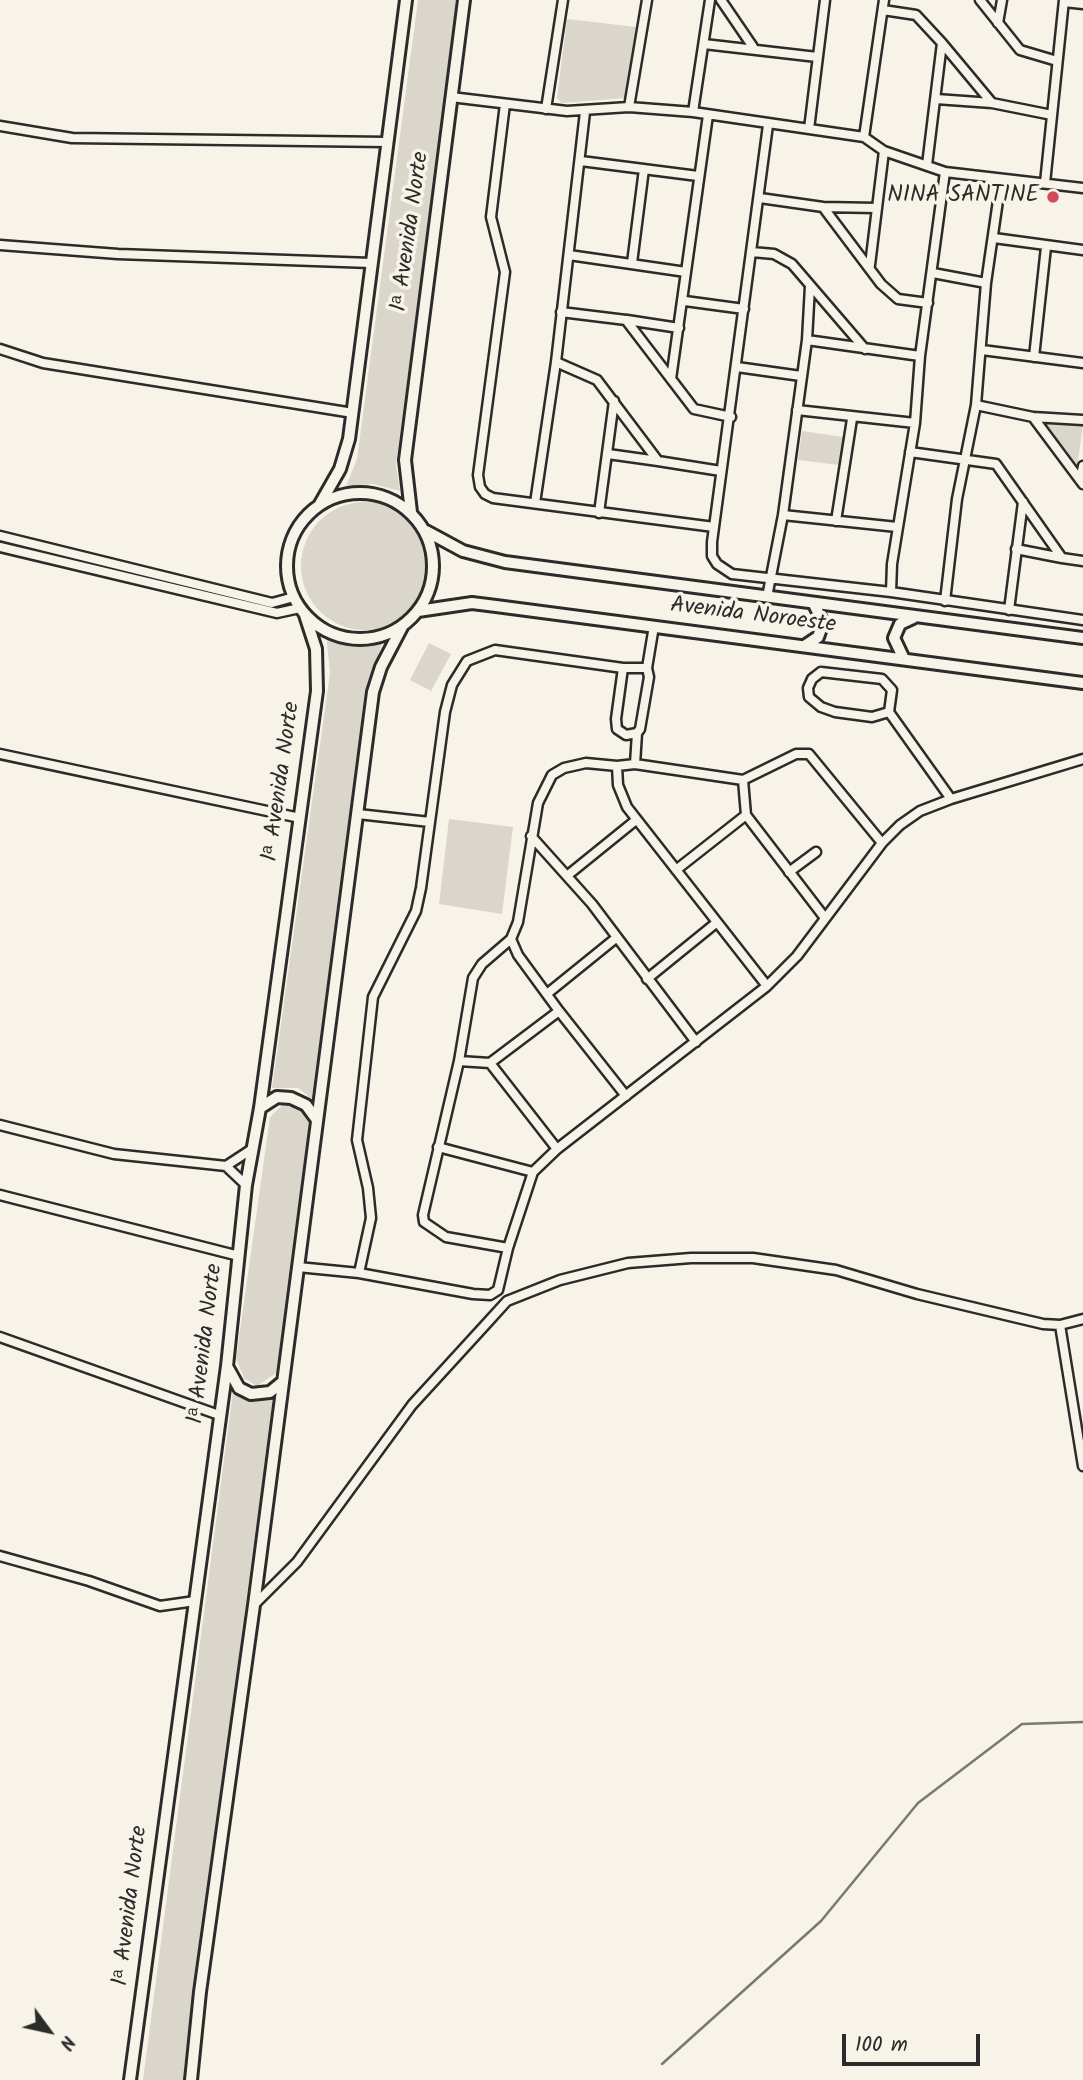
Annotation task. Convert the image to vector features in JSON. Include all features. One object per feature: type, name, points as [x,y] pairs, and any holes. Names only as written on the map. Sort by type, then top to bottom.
[{"type":"main road","name":"1ᵃ Avenida Norte","points":[[411,512],[405,460],[464,0]]},
{"type":"main road","name":"1ᵃ Avenida Norte","points":[[320,504],[340,469],[349,439],[404,1]]},
{"type":"main road","points":[[191,2080],[203,1964],[254,1605],[373,692],[381,667],[403,625],[418,611],[429,593],[434,572],[433,551],[426,531],[411,512],[391,498],[367,492],[342,494],[320,504],[304,518],[293,536],[288,567],[294,597],[303,612],[322,629],[342,637],[374,637],[403,625]]},
{"type":"main road","name":"Avenida Noroeste","points":[[426,531],[463,551],[494,560],[913,618],[1083,638]]},
{"type":"main road","name":"Avenida Noroeste","points":[[418,611],[472,603],[1083,682]]},
{"type":"main road","points":[[806,645],[818,636],[823,623],[814,604]]},
{"type":"main road","name":"1ᵃ Avenida Norte","points":[[130,2080],[227,1366],[246,1185],[260,1108],[318,680],[316,649],[303,612]]},
{"type":"main road","points":[[903,657],[894,638],[900,624],[913,618]]},
{"type":"main road","points":[[260,1108],[277,1097],[291,1098],[306,1105],[317,1120]]},
{"type":"main road","points":[[227,1366],[239,1388],[251,1394],[270,1392],[281,1383]]},
{"type":"street","points":[[546,109],[563,0]]},
{"type":"street","points":[[629,107],[647,0]]},
{"type":"street","points":[[693,112],[710,0]]},
{"type":"street","points":[[721,0],[753,47]]},
{"type":"street","points":[[864,136],[884,0]]},
{"type":"street","points":[[980,0],[1026,54],[1057,61]]},
{"type":"street","points":[[998,23],[1002,0]]},
{"type":"street","points":[[809,129],[822,1]]},
{"type":"street","points":[[1045,183],[1064,1],[1083,4]]},
{"type":"street","points":[[883,10],[916,15],[992,103]]},
{"type":"street","points":[[927,165],[942,43]]},
{"type":"street","points":[[704,44],[753,47],[817,57]]},
{"type":"street","points":[[451,97],[585,112],[629,107],[693,112],[768,125],[864,136],[884,151],[945,172],[1083,188]]},
{"type":"street","points":[[936,99],[992,103],[1052,115]]},
{"type":"street","points":[[505,104],[491,217],[505,272],[504,294],[479,481],[488,496],[715,527]]},
{"type":"street","points":[[535,503],[556,362],[585,112]]},
{"type":"street","points":[[671,379],[685,301],[686,272],[708,115]]},
{"type":"street","points":[[768,125],[712,556],[722,570],[732,574],[891,592],[1083,620]]},
{"type":"street","points":[[0,126],[72,138],[387,142]]},
{"type":"street","points":[[870,265],[884,151]]},
{"type":"street","points":[[581,162],[698,176]]},
{"type":"street","points":[[632,262],[644,169]]},
{"type":"street","points":[[891,592],[897,527],[915,423],[920,356],[945,172]]},
{"type":"street","points":[[945,601],[964,460],[976,405],[986,283],[1001,180]]},
{"type":"street","points":[[760,198],[823,207],[876,208]]},
{"type":"street","points":[[823,207],[870,265],[881,284],[898,299],[928,303]]},
{"type":"street","points":[[993,238],[1083,250]]},
{"type":"street","points":[[0,245],[118,254],[371,263]]},
{"type":"street","points":[[1034,357],[1046,247]]},
{"type":"street","points":[[752,252],[783,257],[865,349]]},
{"type":"street","points":[[569,255],[632,262],[686,272]]},
{"type":"street","points":[[933,273],[986,283]]},
{"type":"street","points":[[767,597],[783,514],[807,340],[810,286]]},
{"type":"street","points":[[685,301],[744,309]]},
{"type":"street","points":[[561,312],[679,328]]},
{"type":"street","points":[[626,320],[694,409],[731,417]]},
{"type":"street","points":[[807,340],[920,356]]},
{"type":"street","points":[[0,349],[43,363],[352,413]]},
{"type":"street","points":[[982,350],[1083,363]]},
{"type":"street","points":[[556,362],[592,376],[658,460]]},
{"type":"street","points":[[737,367],[801,376]]},
{"type":"street","points":[[599,513],[614,401]]},
{"type":"street","points":[[976,405],[1032,417],[1083,420]]},
{"type":"street","points":[[797,410],[852,419],[915,423]]},
{"type":"street","points":[[1032,417],[1082,482]]},
{"type":"street","points":[[836,521],[852,419]]},
{"type":"street","points":[[910,452],[996,464],[1062,558]]},
{"type":"street","points":[[608,454],[721,471]]},
{"type":"street","points":[[1082,482],[1083,466]]},
{"type":"street","points":[[1009,610],[1023,502]]},
{"type":"street","points":[[783,514],[897,527]]},
{"type":"street","points":[[0,536],[272,603],[294,597]]},
{"type":"street","points":[[0,547],[277,614],[303,612]]},
{"type":"street","points":[[1016,549],[1083,561]]},
{"type":"street","points":[[635,764],[637,733],[645,710],[647,668],[654,625]]},
{"type":"street","points":[[359,1273],[371,1218],[368,1188],[357,1140],[373,997],[416,911],[445,712],[452,685],[467,661],[495,650],[623,668],[647,668]]},
{"type":"street","points":[[623,668],[617,729],[626,735],[637,733]]},
{"type":"street","points":[[889,712],[872,717],[827,710],[809,697],[809,683],[821,672],[883,679],[892,690],[889,712],[951,799]]},
{"type":"street","points":[[0,754],[300,818]]},
{"type":"street","points":[[508,1248],[446,1237],[424,1222],[438,1147],[459,1061],[473,978],[482,964],[511,939],[523,906],[531,836],[538,803],[552,775],[564,768],[586,762],[617,766],[635,764],[743,780],[796,754],[809,754],[883,843]]},
{"type":"street","points":[[298,1267],[359,1273],[474,1294],[490,1295],[498,1290],[508,1248],[533,1172],[557,1149],[767,986],[797,956],[883,843],[900,825],[919,811],[951,799],[1083,759]]},
{"type":"street","points":[[617,766],[621,797],[636,820],[767,986]]},
{"type":"street","points":[[743,780],[746,814],[825,918]]},
{"type":"street","points":[[358,814],[430,822]]},
{"type":"street","points":[[676,870],[746,814]]},
{"type":"street","points":[[568,875],[636,820]]},
{"type":"street","points":[[531,836],[568,875],[696,1042]]},
{"type":"street","points":[[789,872],[816,852]]},
{"type":"street","points":[[647,979],[716,923]]},
{"type":"street","points":[[548,993],[616,938]]},
{"type":"street","points":[[511,939],[518,956],[626,1096]]},
{"type":"street","points":[[459,1061],[490,1063],[559,1011]]},
{"type":"street","points":[[490,1063],[557,1149]]},
{"type":"street","points":[[0,1125],[114,1154],[226,1166],[246,1185]]},
{"type":"street","points":[[438,1147],[533,1172]]},
{"type":"street","points":[[226,1166],[252,1149]]},
{"type":"street","points":[[0,1195],[239,1256]]},
{"type":"street","points":[[254,1605],[297,1562],[412,1405],[507,1301],[560,1280],[628,1263],[691,1258],[753,1258],[836,1270],[917,1294],[1044,1324],[1060,1325],[1083,1319]]},
{"type":"street","points":[[498,1290],[507,1301]]},
{"type":"street","points":[[1060,1325],[1083,1466]]},
{"type":"street","points":[[0,1337],[219,1415]]},
{"type":"street","points":[[0,1556],[89,1581],[160,1606],[195,1601]]},
{"type":"shaded area","points":[[418,0],[458,0],[396,465],[400,491],[373,484],[346,486],[357,459]]},
{"type":"shaded area","points":[[567,19],[636,27],[626,98],[562,103],[557,98]]},
{"type":"shaded area","points":[[1042,420],[1083,425],[1077,467],[1060,445]]},
{"type":"shaded area","points":[[802,431],[843,437],[839,465],[798,460]]},
{"type":"shaded area","points":[[365,502],[390,507],[410,521],[424,541],[429,566],[424,591],[410,611],[390,625],[365,630],[340,625],[320,611],[306,591],[301,566],[306,541],[320,521],[340,507]]},
{"type":"shaded area","points":[[326,634],[360,646],[382,643],[370,683],[313,1100],[298,1088],[272,1088],[330,673]]},
{"type":"shaded area","points":[[429,643],[451,654],[431,691],[410,680]]},
{"type":"shaded area","points":[[449,819],[513,827],[502,914],[439,904]]},
{"type":"shaded area","points":[[295,1104],[304,1110],[311,1124],[279,1371],[257,1386],[244,1378],[236,1359],[270,1117],[282,1105]]},
{"type":"shaded area","points":[[234,1383],[256,1399],[273,1399],[184,2069],[186,2080],[143,2080]]},
{"type":"waterway","points":[[662,2064],[821,1921],[918,1803],[1022,1724],[1083,1722]]},
{"type":"place","name":"NINA SANTINE","points":[[1053,197]]}]
